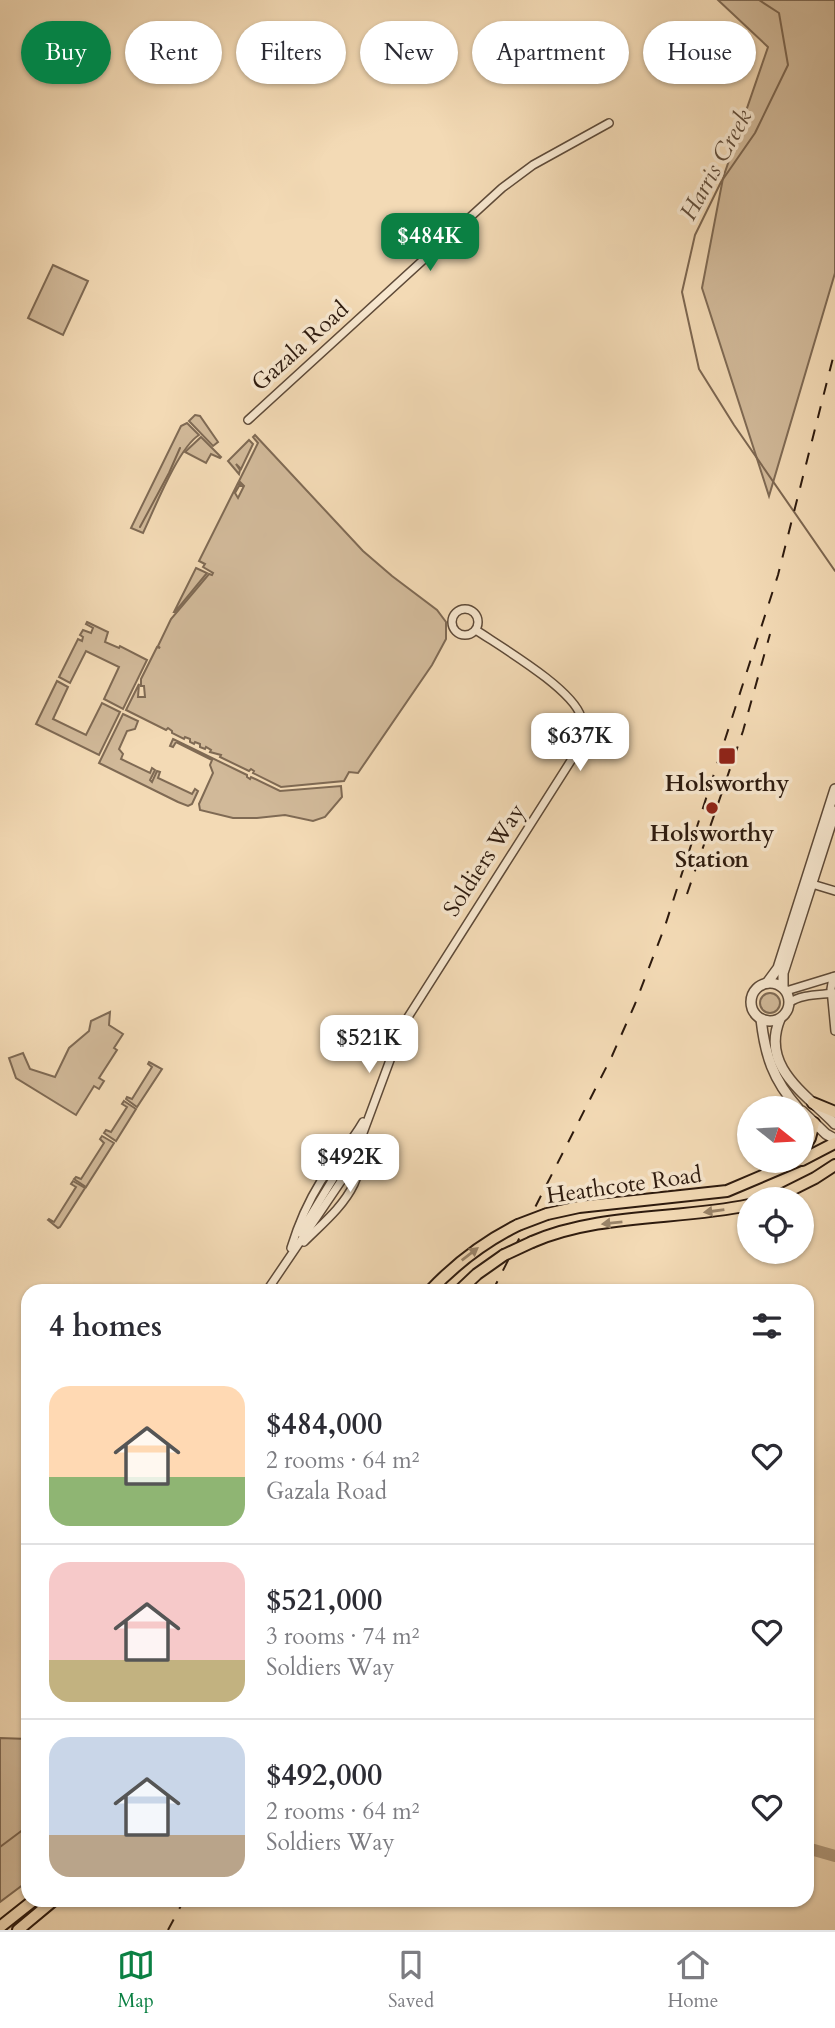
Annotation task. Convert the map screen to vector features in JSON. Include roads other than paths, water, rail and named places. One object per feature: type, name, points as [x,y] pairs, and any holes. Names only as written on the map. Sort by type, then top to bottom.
[{"type":"main road","points":[[814,1102],[835,1112]]},
{"type":"main road","name":"Heathcote Road","points":[[814,1152],[835,1141]]},
{"type":"main road","points":[[797,1187],[835,1165]]},
{"type":"main road","name":"Heathcote Road","points":[[438,1284],[468,1256],[498,1235],[547,1214],[579,1207],[719,1193],[771,1173]]},
{"type":"main road","name":"Heathcote Road","points":[[466,1284],[504,1255],[558,1233],[586,1226],[737,1207]]},
{"type":"main road","points":[[0,1927],[25,1907]]},
{"type":"main road","points":[[18,1930],[46,1907]]},
{"type":"street","name":"Gazala Road","points":[[248,420],[502,188],[533,165],[609,123]]},
{"type":"street","name":"Soldiers Way","points":[[271,1284],[350,1168],[402,1025],[572,759],[581,740],[581,718],[568,695],[476,630]]},
{"type":"street","points":[[788,1096],[772,1069],[764,1044],[761,1019],[752,1009],[751,999],[758,987],[773,978],[778,968],[835,789]]},
{"type":"street","points":[[806,1096],[792,1083],[780,1065],[774,1036],[789,1003],[784,989],[783,973],[835,811]]},
{"type":"street","points":[[812,884],[835,891]]},
{"type":"street","points":[[767,983],[784,989],[834,976],[835,1031]]},
{"type":"street","points":[[789,1003],[801,997],[833,993]]},
{"type":"street","points":[[761,1019],[780,1019]]},
{"type":"street","points":[[814,1103],[835,1124]]},
{"type":"street","name":"Soldiers Way","points":[[289,1256],[338,1208],[354,1184],[371,1110]]},
{"type":"street","name":"Soldiers Way","points":[[289,1256],[297,1228],[321,1182],[371,1110]]},
{"type":"street","points":[[814,1123],[835,1141]]},
{"type":"waterway","name":"Harris Creek","points":[[759,0],[779,13],[788,65],[755,133],[721,182],[695,235],[682,292],[699,369],[734,425],[835,571]]},
{"type":"waterway","points":[[140,527],[180,448]]},
{"type":"waterway","points":[[0,1847],[21,1831]]},
{"type":"waterway","points":[[814,1850],[835,1856]]},
{"type":"railway","points":[[496,1284],[612,1056],[665,926],[778,575],[835,350]]},
{"type":"railway","points":[[687,894],[743,731],[770,634]]},
{"type":"railway","points":[[168,1930],[180,1907]]},
{"type":"place","name":"Holsworthy","points":[[727,756]]},
{"type":"place","name":"Holsworthy Station","points":[[712,808]]}]
